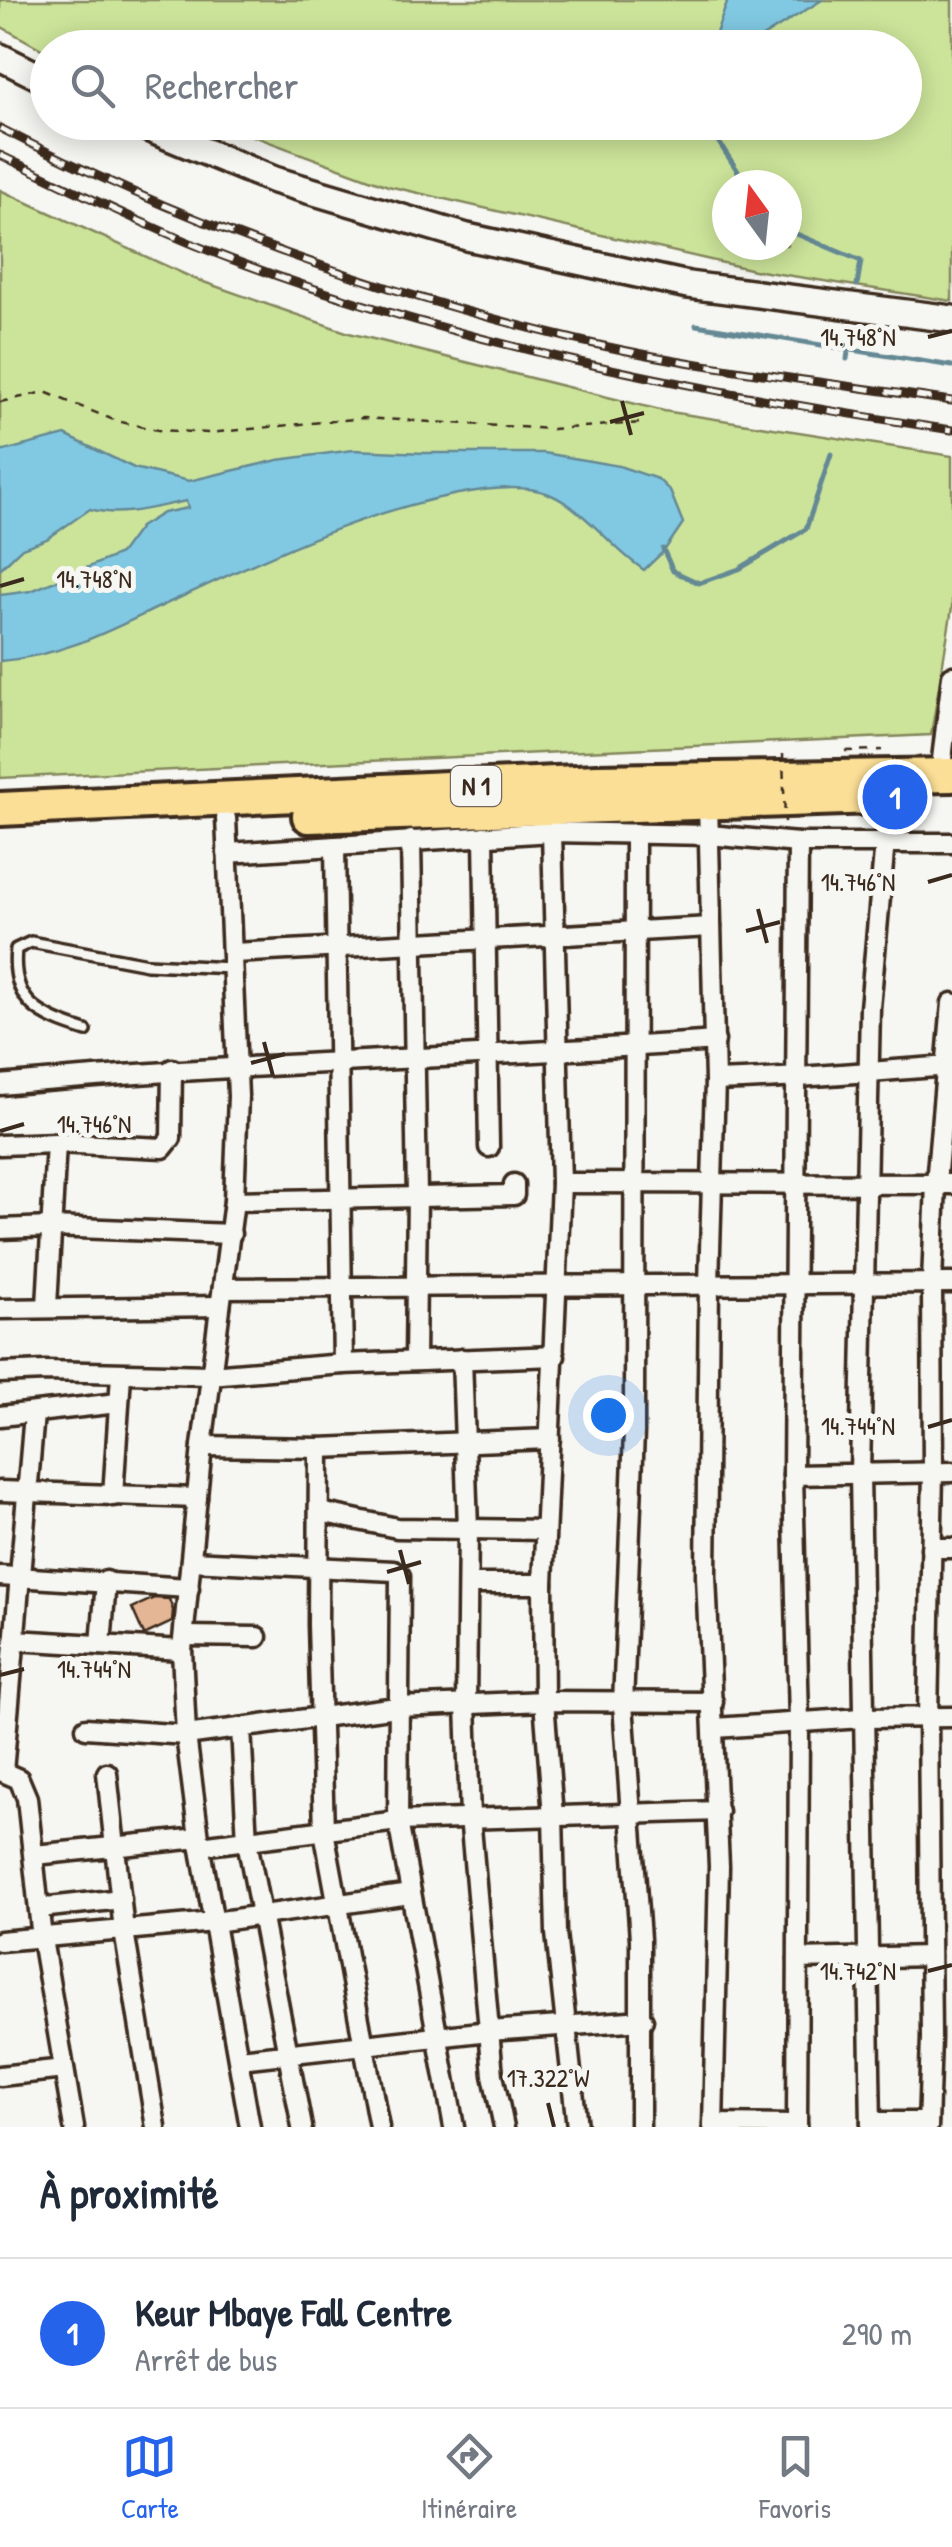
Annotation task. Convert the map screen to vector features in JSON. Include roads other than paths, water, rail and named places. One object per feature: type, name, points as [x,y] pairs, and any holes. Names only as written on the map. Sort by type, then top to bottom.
[{"type":"highway","name":"N 1","points":[[0,810],[597,781],[948,782]]},
{"type":"highway","name":"N 1","points":[[0,826],[226,818],[708,819],[889,797],[948,782]]},
{"type":"street","points":[[0,57],[30,71]]},
{"type":"street","points":[[177,140],[274,180],[467,237],[688,284],[952,319]]},
{"type":"street","points":[[948,782],[952,676]]},
{"type":"street","points":[[889,797],[870,1008],[860,1473],[871,2124],[928,2124],[932,1283],[944,1184],[952,1002]]},
{"type":"street","points":[[226,818],[237,1067],[234,1202],[210,1375],[183,1643],[186,1735],[200,1842],[250,2127]]},
{"type":"street","points":[[708,819],[715,1082],[706,1576],[718,1811],[713,2125],[797,2126],[799,1721],[793,1475],[798,842]]},
{"type":"street","points":[[227,853],[552,832],[635,833],[708,819],[798,842],[952,843]]},
{"type":"street","points":[[552,832],[561,1182],[545,1530],[544,1701],[553,1816],[556,1932],[578,2127]]},
{"type":"street","points":[[635,833],[634,1432],[623,1704],[639,1908],[640,2127]]},
{"type":"street","points":[[484,836],[489,1147]]},
{"type":"street","points":[[411,840],[415,1361]]},
{"type":"street","points":[[335,846],[344,1364]]},
{"type":"street","points":[[233,961],[336,948],[711,928]]},
{"type":"street","points":[[0,1085],[172,1070],[715,1041]]},
{"type":"street","points":[[715,1082],[949,1067]]},
{"type":"street","points":[[0,1145],[56,1143],[163,1148],[169,1144],[172,1070]]},
{"type":"street","points":[[47,1306],[56,1143]]},
{"type":"street","points":[[561,1182],[944,1184]]},
{"type":"street","points":[[234,1202],[514,1195],[514,1184]]},
{"type":"street","points":[[0,1229],[52,1227],[231,1234]]},
{"type":"street","points":[[0,1309],[341,1287],[952,1283]]},
{"type":"street","points":[[0,1374],[45,1371],[210,1375],[344,1364],[555,1356]]},
{"type":"street","points":[[462,1359],[468,1528],[466,1705],[470,1816],[493,2075],[504,2127]]},
{"type":"street","points":[[112,1496],[121,1375]]},
{"type":"street","points":[[0,1416],[118,1404]]},
{"type":"street","points":[[34,1414],[28,1492],[9,1576],[9,1652],[1,1772],[14,1775],[24,1786],[42,1939],[74,2127]]},
{"type":"street","points":[[202,1446],[320,1448],[550,1439]]},
{"type":"street","points":[[320,1448],[318,1625],[324,1831],[378,2127]]},
{"type":"street","points":[[793,1475],[952,1472]]},
{"type":"street","points":[[0,1491],[197,1498]]},
{"type":"street","points":[[320,1512],[380,1526],[545,1530]]},
{"type":"street","points":[[931,1548],[952,1548]]},
{"type":"street","points":[[191,1562],[320,1566],[394,1571],[400,1576],[398,1821],[454,2127]]},
{"type":"street","points":[[9,1576],[189,1588]]},
{"type":"street","points":[[100,1645],[106,1581]]},
{"type":"street","points":[[468,1584],[544,1584]]},
{"type":"street","points":[[9,1652],[257,1637]]},
{"type":"street","points":[[86,1728],[186,1735],[398,1707],[544,1701],[713,1702]]},
{"type":"street","points":[[714,1728],[862,1718],[952,1717]]},
{"type":"street","points":[[242,1728],[248,1841],[302,2127]]},
{"type":"street","points":[[108,1774],[124,1931],[156,2127]]},
{"type":"street","points":[[34,1855],[248,1841],[398,1821],[470,1816],[630,1816],[718,1811]]},
{"type":"street","points":[[0,1942],[214,1922],[410,1894]]},
{"type":"street","points":[[40,1908],[121,1899]]},
{"type":"street","points":[[798,1959],[930,1956]]},
{"type":"street","points":[[240,2059],[489,2031],[642,2020]]},
{"type":"street","points":[[931,2038],[952,2039]]},
{"type":"street","points":[[0,2076],[64,2069]]},
{"type":"lane","points":[[86,1031],[35,1011],[25,999],[18,977],[16,949],[31,942],[147,964],[233,961]]},
{"type":"water","points":[[728,0],[822,0],[773,30],[717,30]]},
{"type":"water","points":[[65,435],[134,468],[189,481],[278,460],[353,450],[544,453],[619,466],[658,479],[670,491],[683,523],[664,551],[644,570],[587,519],[549,494],[516,488],[458,494],[385,512],[316,537],[71,646],[0,661],[0,595],[31,591],[120,554],[140,527],[163,513],[188,508],[186,501],[126,512],[90,509],[47,539],[22,548],[0,569],[0,452]]},
{"type":"waterway","points":[[718,140],[737,170]]},
{"type":"waterway","points":[[802,236],[861,261],[857,285]]},
{"type":"waterway","points":[[696,325],[952,366]]},
{"type":"waterway","points":[[847,359],[850,339]]},
{"type":"waterway","points":[[663,549],[673,571],[699,583],[739,569],[806,529],[831,454]]},
{"type":"railway","points":[[0,128],[210,224],[428,300],[623,350],[952,401]]},
{"type":"railway","points":[[0,155],[206,249],[411,319],[679,383],[952,430]]},
{"type":"place","name":"Keur Mbaye Fall Centre","points":[[895,797]]}]
